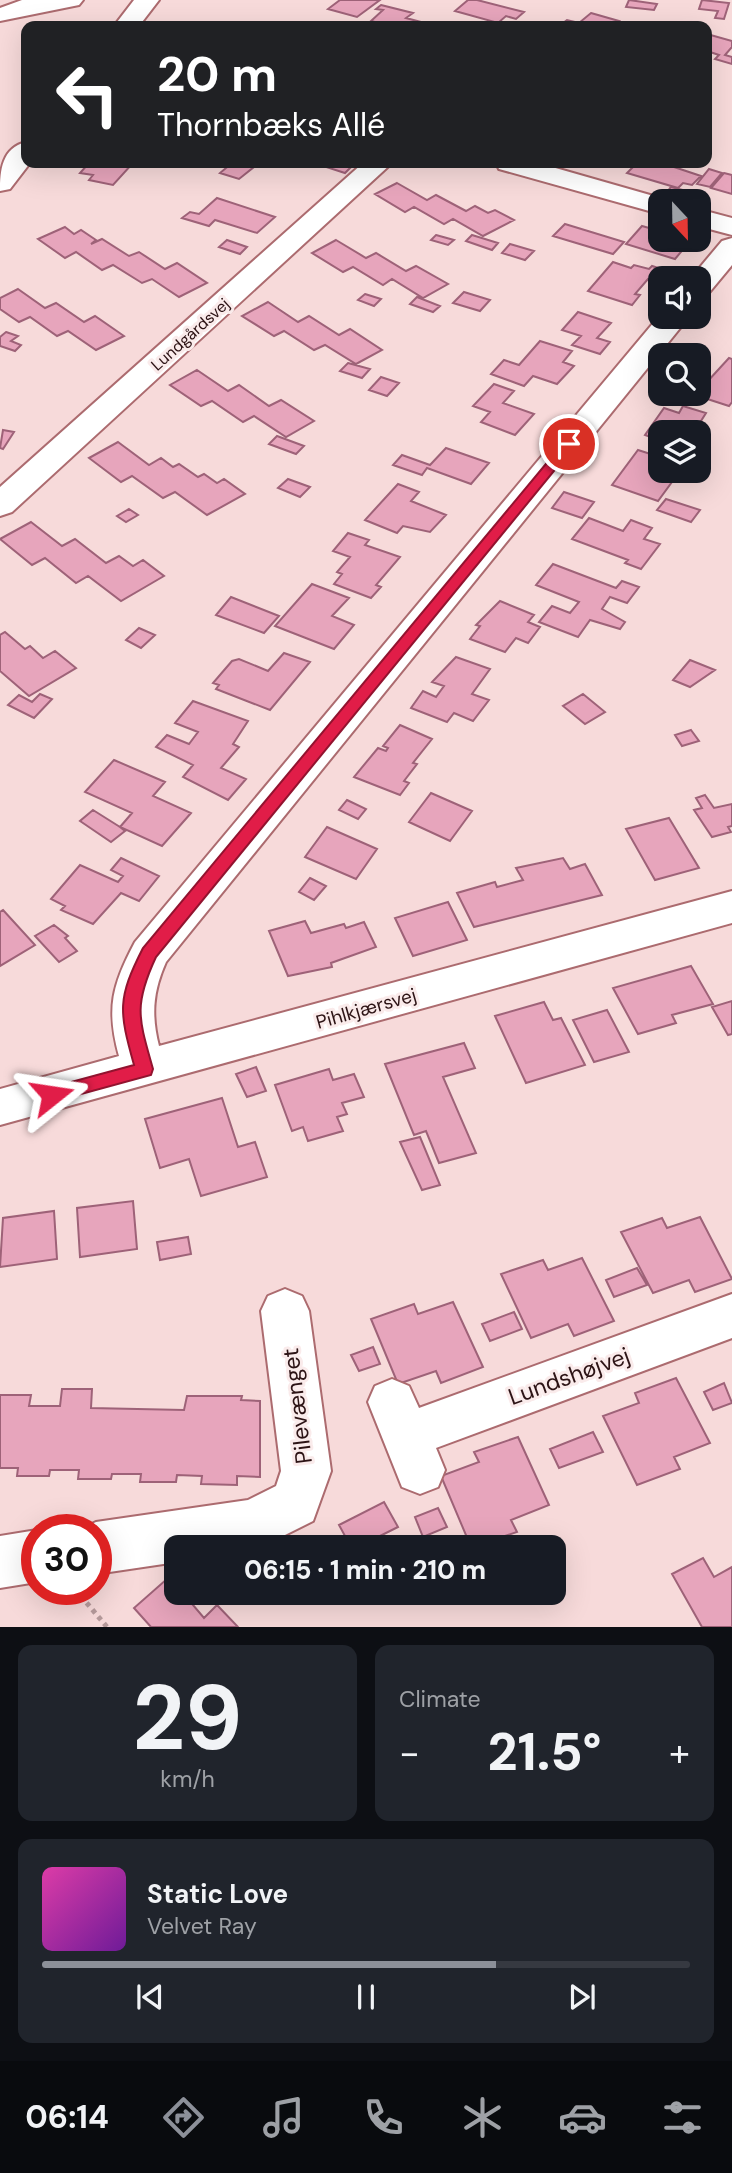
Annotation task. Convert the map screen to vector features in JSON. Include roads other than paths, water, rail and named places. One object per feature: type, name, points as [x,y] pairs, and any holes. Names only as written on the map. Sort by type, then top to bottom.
[{"type":"street","points":[[3,14],[23,4],[48,5],[71,0]]},
{"type":"street","points":[[130,21],[147,0]]},
{"type":"street","points":[[3,14],[26,21]]},
{"type":"street","points":[[0,183],[21,156]]},
{"type":"street","name":"Lundgårdsvej","points":[[0,505],[373,168]]},
{"type":"street","points":[[530,168],[648,202]]},
{"type":"street","points":[[711,221],[732,227]]},
{"type":"street","points":[[711,272],[732,247]]},
{"type":"street","points":[[145,1069],[130,1019],[132,989],[149,953],[664,329]]},
{"type":"street","name":"Pihlkjærsvej","points":[[0,1107],[732,906]]},
{"type":"street","name":"Pilevænget","points":[[112,1546],[253,1525],[295,1503],[306,1471],[285,1311]]},
{"type":"street","name":"Lundshøjvej","points":[[406,1436],[732,1316]]},
{"type":"street","points":[[0,1562],[21,1559]]}]
